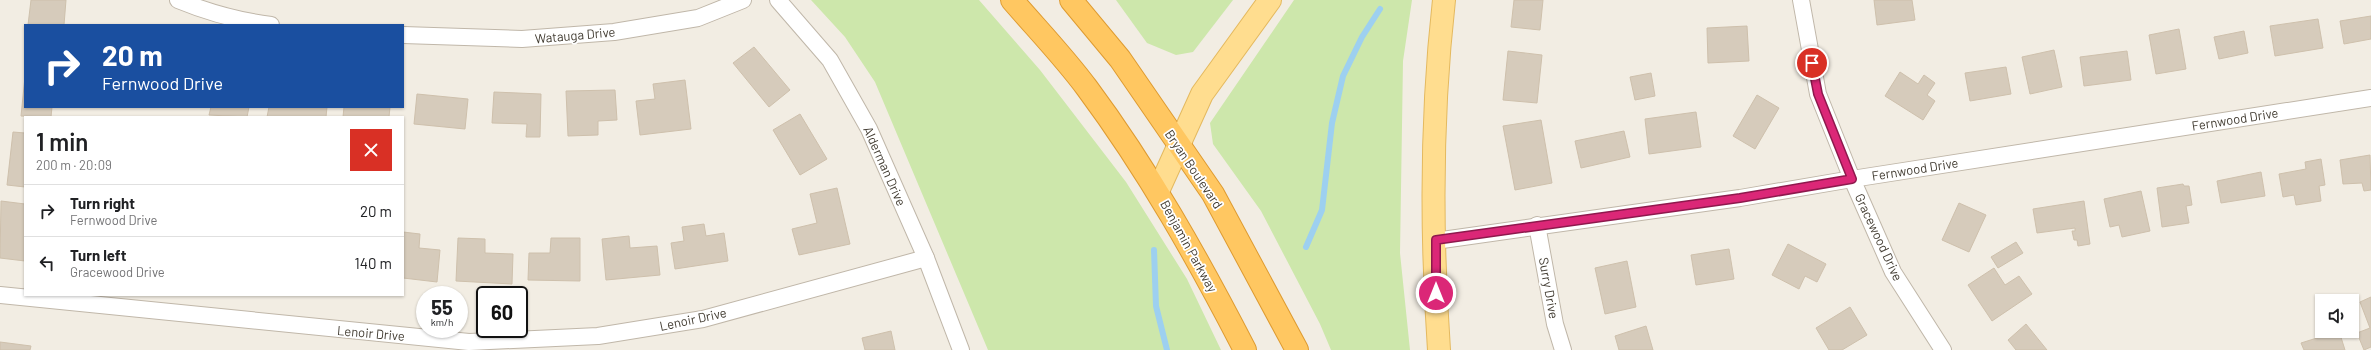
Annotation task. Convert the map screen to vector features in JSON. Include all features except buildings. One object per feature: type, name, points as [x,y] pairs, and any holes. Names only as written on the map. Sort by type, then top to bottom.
[{"type":"highway","points":[[1012,0],[1086,87],[1158,191]]},
{"type":"highway","name":"Bryan Boulevard","points":[[1071,0],[1120,59],[1213,194],[1297,350]]},
{"type":"highway","name":"Benjamin Parkway","points":[[1158,191],[1208,278],[1245,350]]},
{"type":"main road","name":"Benjamin Parkway","points":[[1158,191],[1202,94],[1270,0]]},
{"type":"main road","points":[[1439,350],[1434,168],[1439,47],[1444,0]]},
{"type":"street","points":[[178,0],[197,8],[262,24]]},
{"type":"street","name":"Watauga Drive","points":[[404,34],[522,39],[614,32],[698,18],[743,0]]},
{"type":"street","name":"Alderman Drive","points":[[778,0],[830,60],[869,129],[926,258],[961,350]]},
{"type":"street","name":"Gracewood Drive","points":[[1801,0],[1818,94],[1852,179],[1893,272],[1943,350]]},
{"type":"street","name":"Fernwood Drive","points":[[1436,240],[1740,198],[1852,179],[2371,98]]},
{"type":"street","name":"Surry Drive","points":[[1537,225],[1555,324],[1563,350]]},
{"type":"street","name":"Lenoir Drive","points":[[0,295],[469,342],[598,336],[703,319],[926,258]]},
{"type":"green space","points":[[811,0],[979,0],[1040,70],[1126,182],[1187,279],[1221,350],[988,350],[875,82],[845,37]]},
{"type":"green space","points":[[1116,0],[1233,0],[1193,52],[1176,55],[1147,43]]},
{"type":"green space","points":[[1294,0],[1412,0],[1403,61],[1400,253],[1410,350],[1331,350],[1320,324],[1261,211],[1213,144],[1210,123]]},
{"type":"waterway","points":[[1306,247],[1322,210],[1332,123],[1343,76],[1362,37],[1380,9]]},
{"type":"waterway","points":[[1154,250],[1156,306],[1167,350]]},
{"type":"route","points":[[1436,293],[1436,240],[1740,198],[1852,179],[1818,94],[1812,63]]}]
